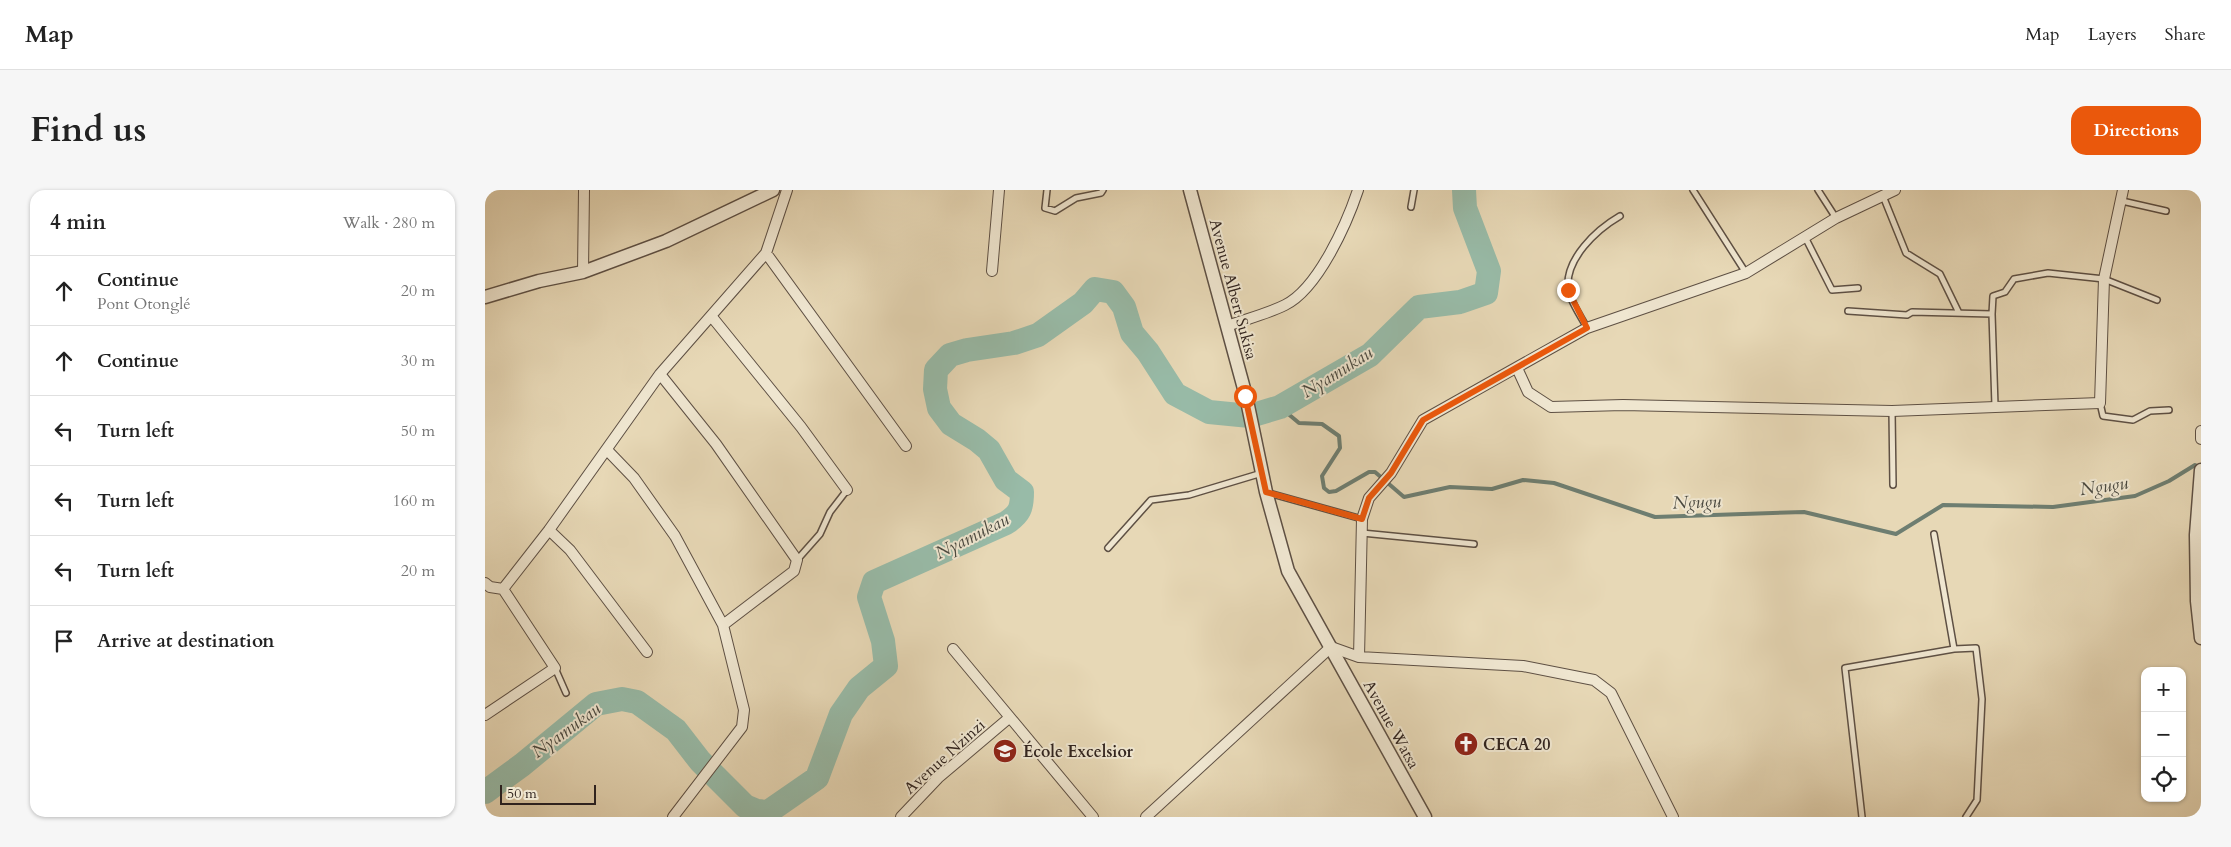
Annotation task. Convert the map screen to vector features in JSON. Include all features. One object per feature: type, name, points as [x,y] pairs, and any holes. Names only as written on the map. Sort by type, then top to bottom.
[{"type":"street","points":[[583,272],[584,190]]},
{"type":"street","points":[[485,298],[539,281],[583,272],[666,241],[773,190]]},
{"type":"street","points":[[503,589],[549,530],[660,374],[766,253],[787,190]]},
{"type":"street","points":[[993,271],[999,190]]},
{"type":"street","name":"Avenue Albert Sukisa","points":[[1190,190],[1245,396],[1266,492]]},
{"type":"street","points":[[1227,326],[1287,304],[1305,290],[1331,254],[1358,190]]},
{"type":"street","points":[[1359,657],[1362,519],[1369,498],[1391,473],[1423,420],[1587,328],[1745,273],[1836,218],[1895,190]]},
{"type":"street","points":[[1517,368],[1528,392],[1551,407],[1623,405],[1892,410],[2100,403],[2104,279],[2123,190]]},
{"type":"street","points":[[766,253],[906,446]]},
{"type":"street","points":[[712,316],[801,427],[847,490]]},
{"type":"street","points":[[660,374],[716,444],[797,560],[794,571],[723,625]]},
{"type":"street","points":[[2201,431],[2201,439]]},
{"type":"street","points":[[607,450],[634,478],[675,536],[723,625],[745,710],[742,727],[719,760],[673,817]]},
{"type":"street","points":[[2200,472],[2196,535],[2201,638]]},
{"type":"street","name":"Avenue Watsa","points":[[1266,492],[1288,570],[1425,817]]},
{"type":"street","points":[[549,530],[570,550],[647,652]]},
{"type":"street","points":[[487,588],[503,589]]},
{"type":"street","points":[[485,716],[555,668],[503,589]]},
{"type":"street","points":[[1146,817],[1331,648],[1359,657],[1523,666],[1595,680],[1611,693],[1673,817]]},
{"type":"street","points":[[953,649],[1093,817]]},
{"type":"street","name":"Avenue Nzinzi","points":[[901,817],[938,778],[1009,718]]},
{"type":"lane","points":[[1047,190],[1045,208],[1055,212],[1076,198],[1101,194],[1103,190]]},
{"type":"lane","points":[[1411,207],[1414,190]]},
{"type":"lane","points":[[1693,190],[1745,273]]},
{"type":"lane","points":[[1818,190],[1836,218]]},
{"type":"lane","points":[[1883,196],[1906,253],[1940,274],[1959,313]]},
{"type":"lane","points":[[2122,201],[2166,211]]},
{"type":"lane","points":[[1587,328],[1568,290],[1571,267],[1583,248],[1606,224],[1620,216]]},
{"type":"lane","points":[[1805,237],[1832,290],[1858,288]]},
{"type":"lane","points":[[1995,406],[1993,296],[2005,292],[2013,279],[2048,273],[2104,279],[2157,300]]},
{"type":"lane","points":[[1848,311],[1907,315],[1912,312],[1992,314]]},
{"type":"lane","points":[[2100,403],[2103,416],[2133,420],[2150,411],[2169,410]]},
{"type":"lane","points":[[1892,410],[1893,485]]},
{"type":"lane","points":[[1108,548],[1151,500],[1189,495],[1263,473]]},
{"type":"lane","points":[[797,560],[820,534],[830,512],[847,490]]},
{"type":"lane","points":[[1266,492],[1362,519]]},
{"type":"lane","points":[[1362,533],[1474,544]]},
{"type":"lane","points":[[1934,534],[1954,649]]},
{"type":"lane","points":[[1862,817],[1845,668],[1954,649],[1975,648],[1982,699],[1977,800],[1966,817]]},
{"type":"lane","points":[[555,668],[566,693]]},
{"type":"waterway","name":"Nyamukau","points":[[485,792],[522,765],[596,704],[622,699],[637,702],[676,730],[700,761],[745,806],[757,811],[768,812],[817,778],[841,714],[859,688],[886,666],[883,641],[869,597],[874,582],[1006,523],[1019,510],[1022,492],[1006,480],[989,450],[951,424],[939,408],[935,389],[936,370],[950,355],[967,350],[1014,343],[1038,335],[1083,303],[1095,289],[1113,292],[1124,307],[1132,333],[1148,352],[1175,394],[1209,412],[1250,416],[1280,407],[1370,355],[1419,307],[1460,302],[1486,293],[1489,271],[1465,208],[1464,190]]},
{"type":"waterway","name":"Ngugu","points":[[1280,407],[1299,423],[1322,424],[1339,436],[1340,448],[1322,476],[1324,488],[1329,492],[1336,491],[1369,472],[1375,472],[1404,497],[1450,487],[1492,489],[1523,480],[1554,483],[1655,517],[1804,512],[1896,534],[1943,505],[2053,507],[2135,496],[2169,481],[2195,465],[2201,468]]},
{"type":"place","name":"CECA 20","points":[[1466,744]]},
{"type":"place","name":"École Excelsior","points":[[1005,751]]},
{"type":"route","points":[[1245,396],[1266,492],[1362,519],[1369,498],[1391,473],[1423,420],[1587,328],[1568,290]]}]
